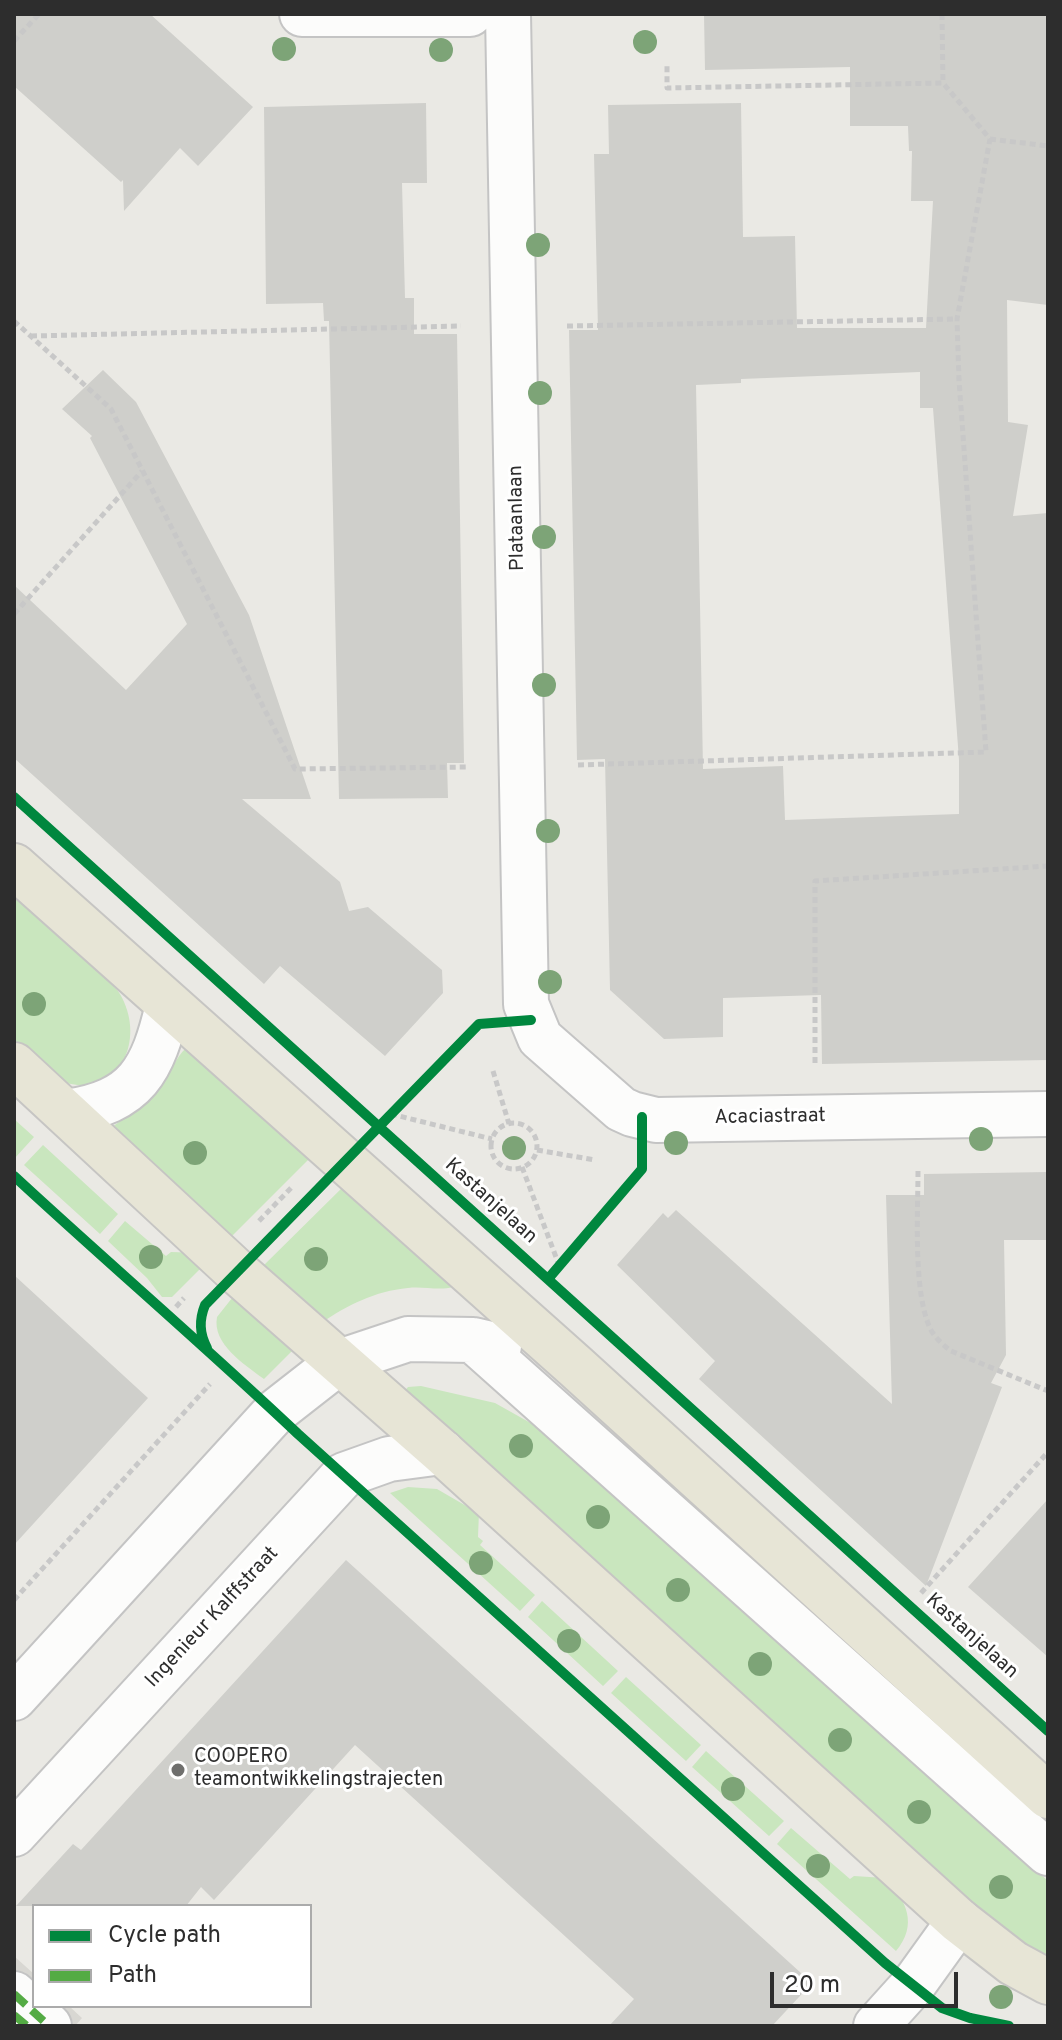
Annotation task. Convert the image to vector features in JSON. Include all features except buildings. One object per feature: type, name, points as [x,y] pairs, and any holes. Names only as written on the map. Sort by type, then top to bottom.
[{"type":"main road","points":[[14,866],[575,1366],[1048,1796]]},
{"type":"main road","points":[[14,1065],[236,1271],[442,1452],[959,1921],[1013,1963],[1048,1982]]},
{"type":"street","points":[[302,14],[470,14]]},
{"type":"street","name":"Plataanlaan","points":[[508,14],[526,1004],[531,1020]]},
{"type":"street","points":[[66,1112],[107,1103],[137,1080],[151,1062],[168,1005]]},
{"type":"street","name":"Acaciastraat","points":[[531,1020],[540,1038],[621,1109],[656,1120],[1048,1114]]},
{"type":"street","points":[[14,1698],[275,1412],[339,1362],[408,1339],[473,1340],[575,1366]]},
{"type":"street","points":[[473,1340],[1048,1853]]},
{"type":"street","name":"Ingenieur Kalffstraat","points":[[14,1834],[344,1475],[389,1459],[442,1452]]},
{"type":"street","points":[[876,2026],[913,1985],[959,1921]]},
{"type":"street","points":[[14,1994],[49,2026]]},
{"type":"street","points":[[14,2015],[27,2026]]},
{"type":"path","points":[[14,41],[39,14]]},
{"type":"path","points":[[942,14],[943,83],[990,139],[1048,146]]},
{"type":"path","points":[[667,65],[667,88],[943,83]]},
{"type":"path","points":[[577,765],[986,752],[957,319],[990,139]]},
{"type":"path","points":[[558,325],[957,319]]},
{"type":"path","points":[[14,321],[111,409],[295,769],[465,767]]},
{"type":"path","points":[[30,336],[458,326]]},
{"type":"path","points":[[14,614],[142,471]]},
{"type":"path","points":[[815,1074],[815,881],[1048,866]]},
{"type":"path","points":[[345,1160],[402,1102]]},
{"type":"path","points":[[391,1114],[492,1139]]},
{"type":"path","points":[[522,1125],[532,1133],[537,1150],[522,1167],[512,1168],[501,1165],[494,1156],[492,1139],[504,1126],[522,1125]]},
{"type":"path","points":[[537,1150],[597,1161]]},
{"type":"path","points":[[917,1165],[921,1288],[929,1328],[939,1342],[951,1351],[1048,1391]]},
{"type":"path","points":[[522,1167],[556,1269]]},
{"type":"path","points":[[257,1223],[299,1180]]},
{"type":"path","points":[[556,1269],[569,1253]]},
{"type":"path","points":[[14,1600],[210,1384]]},
{"type":"path","points":[[921,1593],[1048,1452]]},
{"type":"green space","points":[[14,889],[118,991],[127,1009],[129,1044],[124,1060],[114,1073],[100,1082],[83,1085],[63,1082],[44,1071],[14,1045]]},
{"type":"green space","points":[[186,1048],[311,1157],[229,1239],[112,1127],[156,1091]]},
{"type":"green space","points":[[14,1119],[34,1137],[15,1158],[14,1157]]},
{"type":"green space","points":[[43,1145],[118,1214],[100,1234],[24,1165]]},
{"type":"green space","points":[[347,1183],[454,1283],[453,1287],[384,1292],[352,1305],[321,1323],[261,1268]]},
{"type":"green space","points":[[125,1221],[166,1256],[171,1252],[201,1253],[206,1263],[172,1297],[162,1297],[108,1241]]},
{"type":"green space","points":[[236,1293],[295,1348],[264,1379],[231,1352],[219,1336],[217,1317]]},
{"type":"green space","points":[[421,1386],[495,1403],[536,1426],[627,1500],[1048,1881],[1048,1966],[1025,1953],[498,1481],[502,1476],[433,1414],[428,1419],[403,1393],[408,1387]]},
{"type":"green space","points":[[408,1487],[437,1489],[468,1507],[474,1502],[479,1512],[478,1537],[483,1541],[480,1545],[535,1595],[520,1611],[390,1493]]},
{"type":"green space","points":[[542,1601],[618,1671],[603,1686],[528,1617]]},
{"type":"green space","points":[[626,1677],[701,1745],[686,1761],[611,1693]]},
{"type":"green space","points":[[706,1751],[784,1821],[769,1836],[692,1767]]},
{"type":"green space","points":[[791,1828],[850,1879],[854,1876],[885,1878],[893,1886],[904,1904],[908,1922],[907,1932],[896,1951],[777,1844]]},
{"type":"shaded area","points":[[14,1956],[32,1972],[32,2008],[71,2008],[82,2018],[75,2026],[14,2026]]},
{"type":"marked path","points":[[14,1994],[49,2026]]},
{"type":"marked path","points":[[14,2015],[27,2026]]},
{"type":"cycle path","name":"Kastanjelaan","points":[[14,797],[1048,1731]]},
{"type":"cycle path","points":[[207,1348],[201,1326],[205,1305],[479,1024],[531,1020]]},
{"type":"cycle path","points":[[548,1279],[642,1169],[642,1117]]},
{"type":"cycle path","points":[[14,1176],[885,1963],[942,2008],[1009,2026]]},
{"type":"place","name":"COOPERO teamontwikkelingstrajecten","points":[[178,1770]]}]
